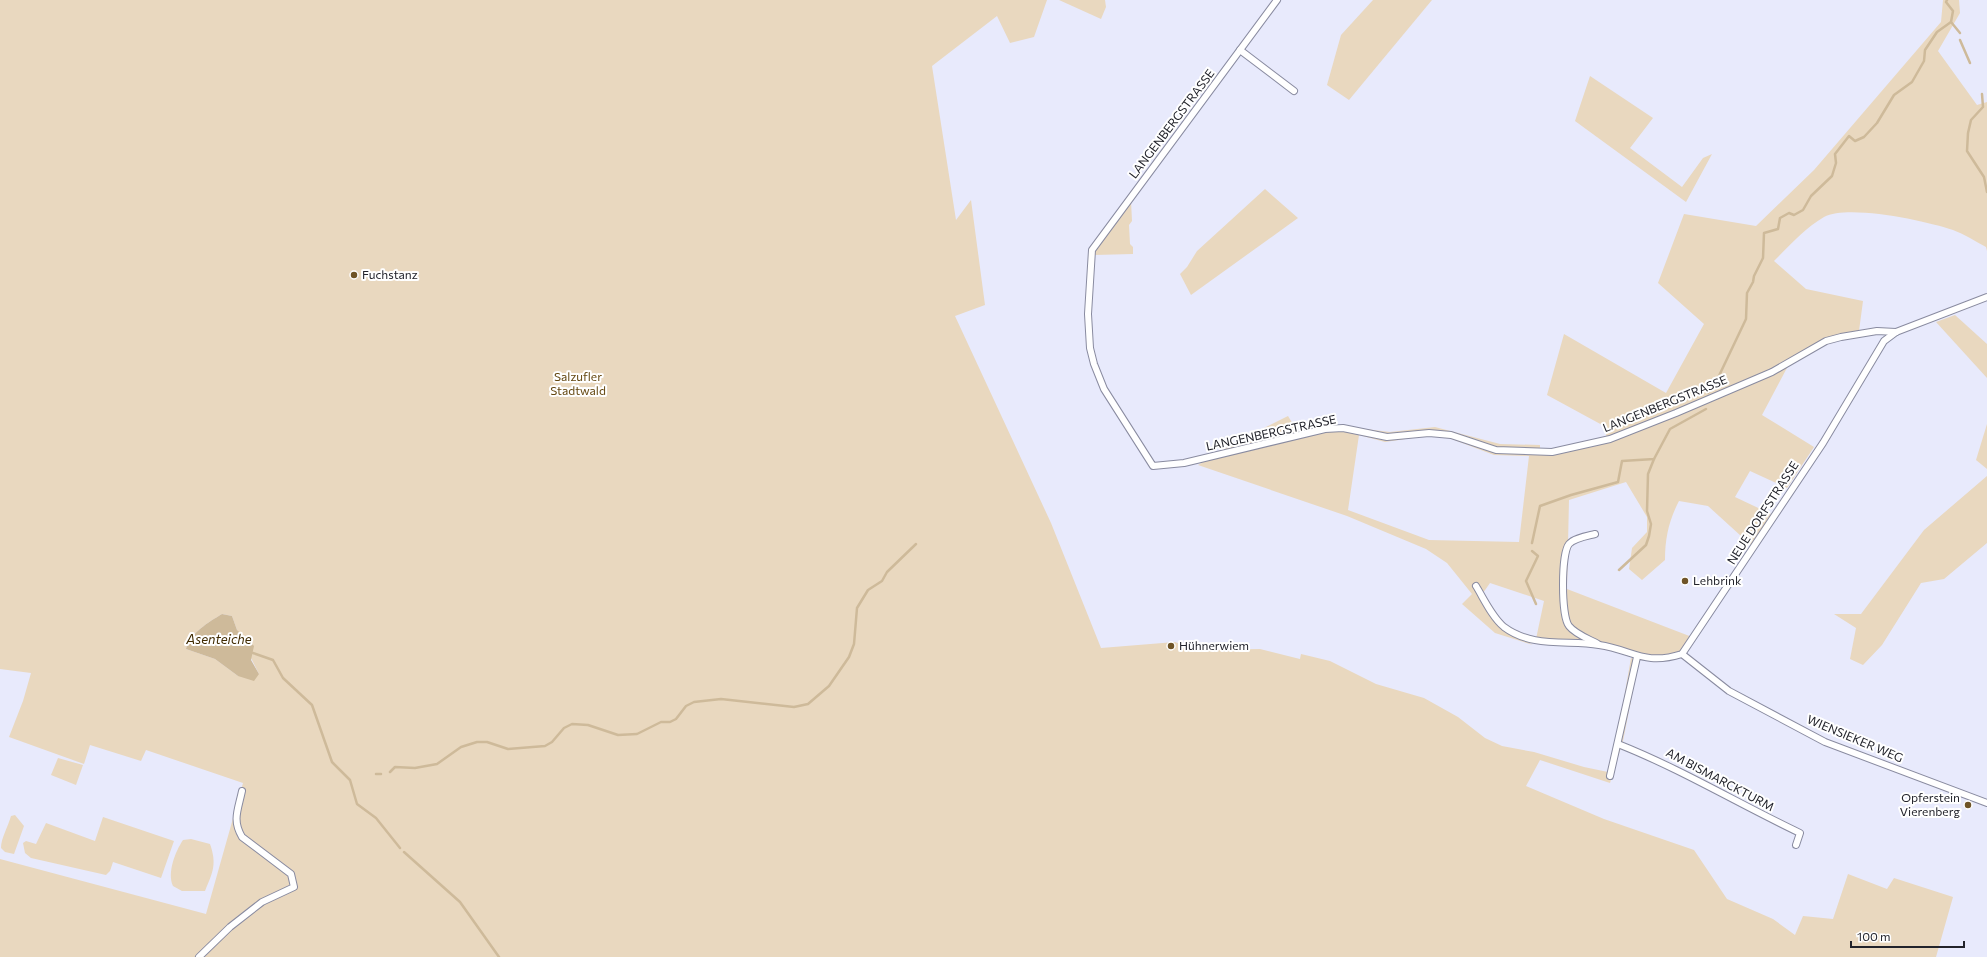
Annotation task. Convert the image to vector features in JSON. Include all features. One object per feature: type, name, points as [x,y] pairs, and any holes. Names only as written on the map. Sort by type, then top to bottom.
[{"type":"street","name":"LANGENBERGSTRASSE","points":[[1277,0],[1092,250],[1088,314],[1090,348],[1094,364],[1104,389],[1153,466],[1184,464],[1325,429],[1344,428],[1387,437],[1429,433],[1451,435],[1496,450],[1552,452],[1610,439],[1676,413],[1772,372],[1826,341],[1841,336],[1877,331],[1896,332]]},
{"type":"street","points":[[1240,50],[1294,91]]},
{"type":"street","name":"NEUE DORFSTRASSE","points":[[1682,654],[1823,443],[1884,340],[1896,332],[1987,297]]},
{"type":"street","points":[[1594,534],[1573,541],[1566,548],[1564,560],[1563,605],[1565,620],[1569,627],[1599,645]]},
{"type":"street","points":[[1476,586],[1497,619],[1504,626],[1520,635],[1540,642],[1599,645],[1637,656],[1661,659],[1682,654]]},
{"type":"street","name":"WIENSIEKER WEG","points":[[1682,654],[1729,692],[1825,742],[1987,803]]},
{"type":"street","points":[[1610,776],[1637,656]]},
{"type":"street","name":"AM BISMARCKTURM","points":[[1618,744],[1657,760],[1750,809],[1800,833],[1796,845]]},
{"type":"street","points":[[199,957],[230,927],[262,902],[294,887],[291,874],[242,837],[238,831],[235,822],[242,791]]},
{"type":"green space","name":"Salzufler Stadtwald","points":[[0,0],[1047,0],[1034,37],[1010,43],[997,16],[932,66],[956,220],[971,200],[985,305],[955,316],[1051,523],[1101,648],[1175,642],[1195,650],[1260,649],[1300,659],[1301,654],[1330,661],[1376,684],[1424,698],[1458,717],[1485,738],[1502,746],[1534,752],[1584,767],[1608,772],[1616,744],[1631,658],[1639,660],[1623,741],[1610,783],[1540,760],[1526,786],[1604,819],[1694,850],[1727,899],[1773,919],[1795,935],[1803,916],[1833,919],[1848,874],[1887,889],[1894,878],[1953,897],[1936,957],[0,957],[0,859],[206,914],[243,783],[146,750],[141,761],[90,745],[84,764],[9,737],[23,701],[31,673],[0,669]],"holes":[[[222,614],[232,616],[237,630],[259,674],[238,676],[215,659],[186,649],[191,638],[206,624]]]},
{"type":"green space","points":[[1059,0],[1105,0],[1106,7],[1101,19]]},
{"type":"green space","points":[[1373,0],[1432,0],[1349,100],[1327,85],[1341,35]]},
{"type":"green space","points":[[1943,0],[1959,0],[1960,13],[1938,51],[1977,105],[1987,102],[1987,251],[1986,247],[1970,238],[1941,226],[1888,215],[1851,212],[1836,213],[1817,221],[1791,243],[1774,261],[1806,289],[1863,301],[1859,331],[1826,338],[1768,372],[1766,376],[1788,366],[1762,415],[1814,447],[1787,488],[1750,471],[1735,497],[1771,514],[1752,546],[1708,506],[1679,501],[1668,529],[1665,560],[1642,580],[1629,569],[1632,548],[1647,532],[1647,517],[1626,482],[1569,500],[1567,589],[1692,637],[1682,652],[1671,655],[1648,655],[1536,639],[1544,601],[1490,583],[1483,593],[1502,629],[1533,645],[1495,633],[1462,604],[1472,594],[1447,563],[1426,549],[1347,516],[1198,465],[1236,442],[1288,416],[1299,434],[1349,427],[1390,432],[1435,427],[1500,444],[1540,445],[1540,452],[1607,439],[1604,426],[1547,395],[1564,334],[1666,393],[1704,324],[1658,283],[1684,214],[1756,226],[1814,170],[1941,22]],"holes":[[[1359,435],[1385,442],[1426,436],[1449,438],[1494,455],[1529,456],[1519,542],[1429,540],[1348,510]]]},
{"type":"green space","points":[[1590,76],[1653,118],[1630,148],[1682,187],[1703,158],[1712,154],[1686,202],[1575,121]]},
{"type":"green space","points":[[1265,189],[1298,218],[1191,295],[1180,274],[1187,267],[1197,251]]},
{"type":"green space","points":[[1131,201],[1132,221],[1129,225],[1130,244],[1133,247],[1133,254],[1094,255],[1099,244]]},
{"type":"green space","points":[[1955,315],[1987,344],[1987,378],[1936,322]]},
{"type":"green space","points":[[1987,424],[1987,469],[1976,460]]},
{"type":"green space","points":[[1987,476],[1987,543],[1944,579],[1921,583],[1882,645],[1863,665],[1850,659],[1856,628],[1834,614],[1861,614],[1924,530]]},
{"type":"green space","points":[[58,758],[83,765],[76,785],[51,775]]},
{"type":"green space","points":[[15,815],[24,826],[14,854],[5,852],[1,848],[1,844],[11,816]]},
{"type":"green space","points":[[103,817],[174,841],[161,878],[113,862],[110,871],[106,875],[31,858],[25,853],[23,843],[26,841],[36,844],[46,823],[95,841]]},
{"type":"green space","points":[[191,839],[210,844],[212,851],[214,863],[205,891],[182,891],[173,886],[171,881],[171,869],[177,850],[183,840]]},
{"type":"water","name":"Asenteiche","points":[[222,614],[232,616],[237,630],[254,646],[251,660],[259,674],[254,681],[238,676],[215,659],[186,649],[191,638],[196,633],[206,624]]},
{"type":"waterway","points":[[1708,393],[1717,380],[1746,319],[1747,293],[1763,258],[1764,233],[1778,229],[1780,218],[1789,213],[1794,215],[1803,210],[1811,196],[1832,176],[1836,163],[1835,154],[1849,136],[1855,141],[1864,137],[1877,123],[1894,95],[1912,82],[1924,61],[1925,50],[1937,32],[1951,22],[1953,11],[1946,2],[1947,0]]},
{"type":"waterway","points":[[1951,22],[1960,33]]},
{"type":"waterway","points":[[1960,40],[1970,63]]},
{"type":"waterway","points":[[1982,94],[1983,107],[1971,120],[1968,133],[1967,151],[1984,177],[1987,192]]},
{"type":"waterway","points":[[1532,543],[1540,506],[1571,495],[1618,482],[1622,461],[1654,459],[1670,429],[1706,409]]},
{"type":"waterway","points":[[1619,570],[1646,545],[1649,536],[1651,524],[1647,511],[1648,474],[1654,459]]},
{"type":"waterway","points":[[390,772],[395,767],[415,768],[437,764],[461,747],[477,742],[487,742],[508,749],[545,746],[552,742],[564,728],[572,724],[588,725],[618,735],[637,734],[661,722],[670,722],[676,719],[686,706],[694,702],[721,699],[794,707],[808,704],[829,686],[849,657],[854,644],[857,608],[868,590],[882,581],[887,572],[916,544]]},
{"type":"waterway","points":[[1532,551],[1538,556],[1526,581],[1536,604]]},
{"type":"waterway","points":[[253,653],[273,660],[283,678],[312,705],[332,762],[350,780],[357,804],[376,818],[400,848]]},
{"type":"waterway","points":[[376,774],[381,774]]},
{"type":"waterway","points":[[404,852],[460,902],[499,957]]},
{"type":"place","name":"Fuchstanz","points":[[354,275]]},
{"type":"place","name":"Lehbrink","points":[[1685,581]]},
{"type":"place","name":"Hühnerwiem","points":[[1171,646]]},
{"type":"place","name":"Opferstein Vierenberg","points":[[1968,805]]}]
